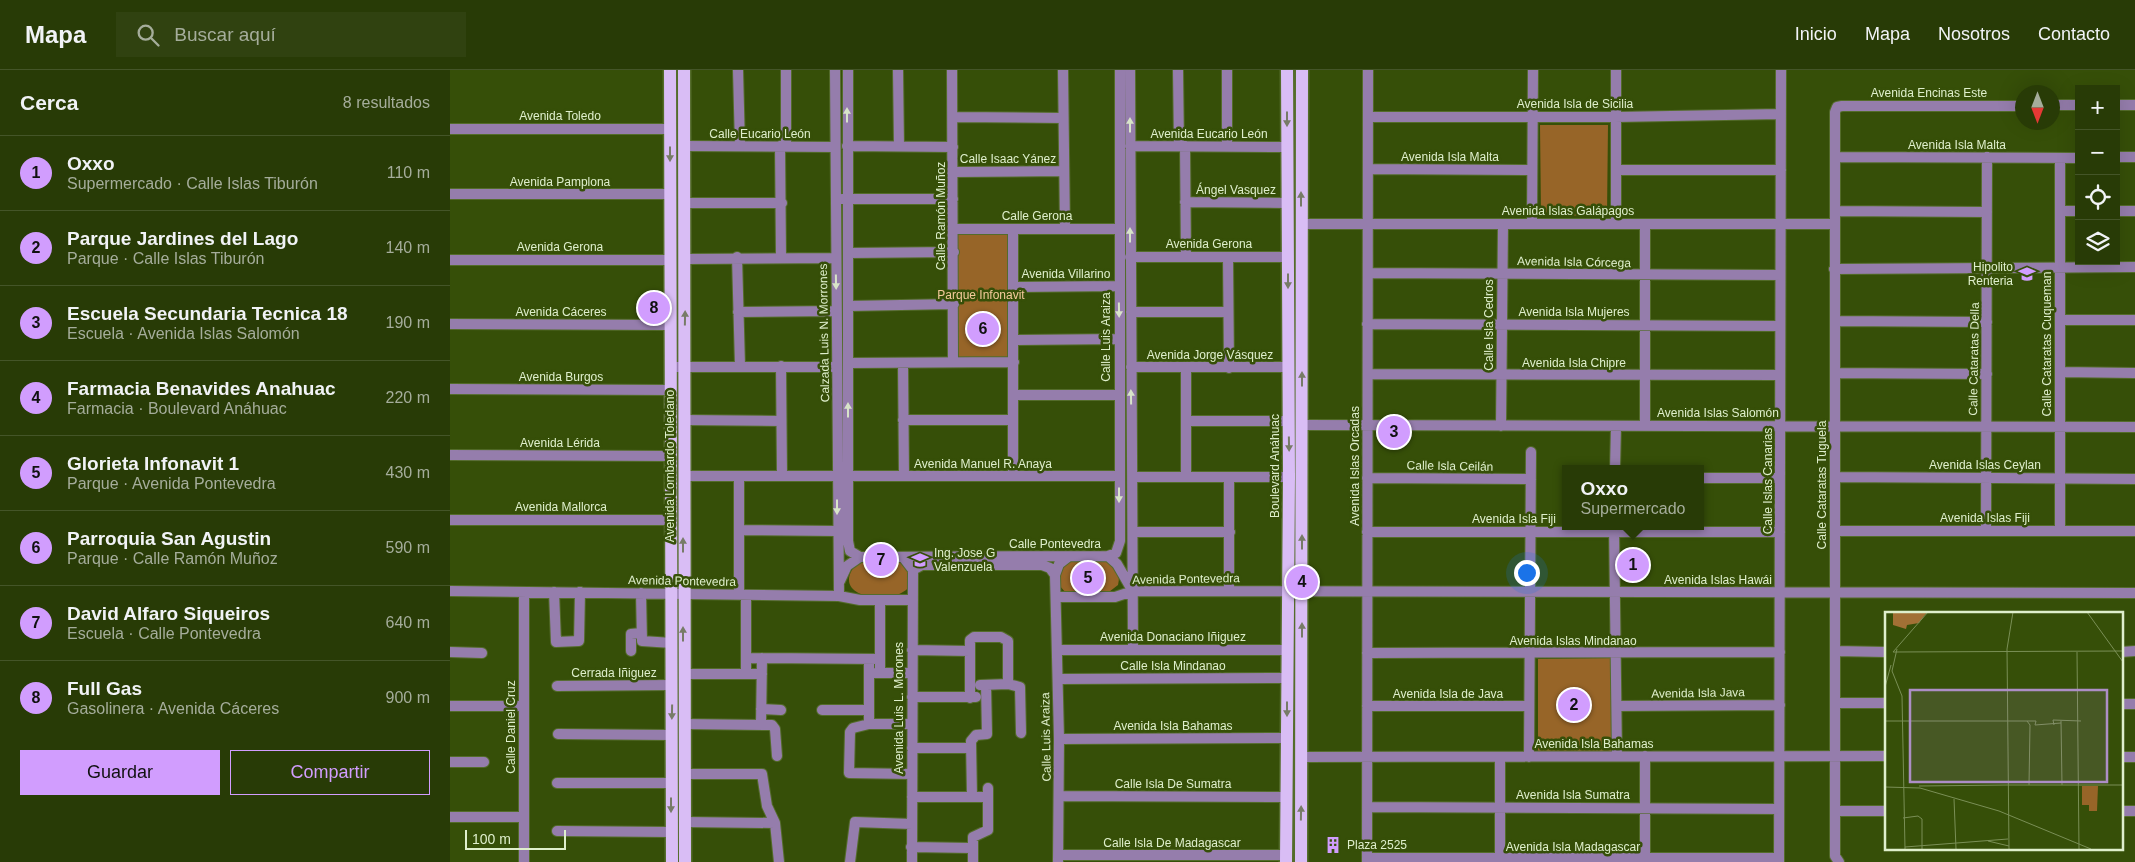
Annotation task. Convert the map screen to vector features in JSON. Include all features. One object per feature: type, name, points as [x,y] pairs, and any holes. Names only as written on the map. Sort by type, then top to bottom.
[{"type":"main road","name":"Avenida Lombardo Toledano","points":[[670,70],[671,520],[684,674],[684,724],[672,783],[672,862]]},
{"type":"main road","name":"Avenida Lombardo Toledano","points":[[684,70],[686,259],[684,476],[677,594],[672,642],[671,735],[684,774],[685,862]]},
{"type":"main road","name":"Boulevard Anáhuac","points":[[1286,859],[1289,476],[1287,70]]},
{"type":"main road","points":[[1301,862],[1302,70]]},
{"type":"street","points":[[738,70],[740,146]]},
{"type":"street","points":[[782,257],[786,70]]},
{"type":"street","name":"Calzada Luis N. Morrones","points":[[835,70],[837,367],[843,458]]},
{"type":"street","name":"Calzada Luis N. Morrones","points":[[839,591],[837,531],[848,363],[848,70]]},
{"type":"street","points":[[898,70],[898,146]]},
{"type":"street","name":"Calle Ramón Muñoz","points":[[952,70],[953,362]]},
{"type":"street","points":[[1063,70],[1065,229]]},
{"type":"street","name":"Calle Luis Araiza","points":[[1120,70],[1130,257],[1133,648]]},
{"type":"street","name":"Calle Luis Araiza","points":[[1108,556],[1116,553],[1120,541],[1119,229],[1130,146],[1130,70]]},
{"type":"street","points":[[1178,70],[1186,257]]},
{"type":"street","points":[[1227,70],[1227,146]]},
{"type":"street","name":"Avenida Islas Orcadas","points":[[1367,860],[1368,70]]},
{"type":"street","points":[[1532,70],[1532,223]]},
{"type":"street","points":[[1616,70],[1616,223]]},
{"type":"street","name":"Calle Islas Canarias","points":[[1779,860],[1781,70]]},
{"type":"street","points":[[2060,106],[2075,105]]},
{"type":"street","points":[[2120,105],[2135,105]]},
{"type":"street","name":"Avenida Encinas Este","points":[[1837,107],[2015,106]]},
{"type":"street","name":"Calle Cataratas Tuguela","points":[[1837,107],[1834,224],[1835,856],[1839,862]]},
{"type":"street","name":"Avenida Isla de Sicilia","points":[[1368,117],[1616,117],[1781,114]]},
{"type":"street","points":[[953,118],[1063,118]]},
{"type":"street","name":"Avenida Toledo","points":[[450,129],[670,129]]},
{"type":"street","name":"Calle Eucario León","points":[[685,146],[835,147]]},
{"type":"street","points":[[847,146],[953,147]]},
{"type":"street","name":"Avenida Eucario León","points":[[1130,146],[1287,147]]},
{"type":"street","name":"Avenida Isla Malta","points":[[1835,157],[2075,158]]},
{"type":"street","name":"Calle Cataratas Della","points":[[1986,531],[1987,157]]},
{"type":"street","points":[[2120,157],[2135,157]]},
{"type":"street","name":"Calle Cataratas Cuqueman","points":[[2060,158],[2060,531]]},
{"type":"street","name":"Avenida Isla Malta","points":[[1368,169],[1532,170]]},
{"type":"street","points":[[1616,170],[1781,170]]},
{"type":"street","name":"Calle Isaac Yánez","points":[[953,172],[1064,171]]},
{"type":"street","name":"Avenida Pamplona","points":[[450,194],[670,194]]},
{"type":"street","points":[[836,199],[953,198]]},
{"type":"street","name":"Ángel Vasquez","points":[[1185,202],[1287,203]]},
{"type":"street","points":[[685,203],[782,203]]},
{"type":"street","points":[[2120,211],[2135,210]]},
{"type":"street","points":[[1835,211],[1987,212]]},
{"type":"street","points":[[2060,211],[2075,211]]},
{"type":"street","name":"Avenida Islas Galápagos","points":[[1301,224],[1834,224]]},
{"type":"street","name":"Calle Isla Cedros","points":[[1501,426],[1502,224]]},
{"type":"street","points":[[1645,224],[1645,426]]},
{"type":"street","points":[[1013,229],[1013,476]]},
{"type":"street","name":"Calle Gerona","points":[[954,230],[1119,229]]},
{"type":"street","points":[[848,253],[954,252]]},
{"type":"street","points":[[686,259],[737,257],[836,258]]},
{"type":"street","points":[[737,257],[740,366]]},
{"type":"street","name":"Avenida Gerona","points":[[1130,257],[1288,257]]},
{"type":"street","points":[[1228,257],[1229,368]]},
{"type":"street","name":"Avenida Gerona","points":[[450,260],[670,260]]},
{"type":"street","points":[[1834,269],[1987,266],[2135,267]]},
{"type":"street","name":"Avenida Isla Córcega","points":[[1368,273],[1780,275]]},
{"type":"street","name":"Avenida Villarino","points":[[1013,287],[1118,286]]},
{"type":"street","points":[[848,306],[954,304]]},
{"type":"street","points":[[738,312],[836,312]]},
{"type":"street","points":[[1131,312],[1228,312]]},
{"type":"street","points":[[2060,320],[2135,320]]},
{"type":"street","points":[[1835,321],[1987,322]]},
{"type":"street","name":"Avenida Cáceres","points":[[450,324],[671,325]]},
{"type":"street","name":"Avenida Isla Mujeres","points":[[1367,324],[1780,326]]},
{"type":"street","points":[[1014,340],[1119,339]]},
{"type":"street","points":[[848,363],[1014,362]]},
{"type":"street","points":[[904,363],[904,476]]},
{"type":"street","points":[[781,366],[782,476]]},
{"type":"street","points":[[671,367],[837,367]]},
{"type":"street","name":"Avenida Jorge Vásquez","points":[[1131,367],[1288,367]]},
{"type":"street","points":[[1186,368],[1186,476]]},
{"type":"street","points":[[2060,372],[2135,373]]},
{"type":"street","points":[[1835,373],[1987,374]]},
{"type":"street","name":"Avenida Isla Chipre","points":[[1368,374],[1780,375]]},
{"type":"street","name":"Avenida Burgos","points":[[450,389],[671,390]]},
{"type":"street","points":[[1014,395],[1119,395]]},
{"type":"street","points":[[684,420],[782,421]]},
{"type":"street","points":[[904,420],[1013,420]]},
{"type":"street","points":[[1186,421],[1288,421]]},
{"type":"street","name":"Avenida Islas Salomón","points":[[1302,425],[2135,426]]},
{"type":"street","points":[[1615,465],[1616,426]]},
{"type":"street","points":[[1119,446],[1132,446]]},
{"type":"street","points":[[1529,757],[1532,532],[1531,452]]},
{"type":"street","name":"Avenida Lérida","points":[[450,455],[671,456]]},
{"type":"street","name":"Avenida Manuel R. Anaya","points":[[684,476],[1119,476]]},
{"type":"street","points":[[739,476],[739,530],[746,674]]},
{"type":"street","name":"Calzada Luis N. Morrones","points":[[842,476],[848,545],[850,551],[860,557]]},
{"type":"street","points":[[1229,591],[1230,476]]},
{"type":"street","points":[[1133,477],[1289,476]]},
{"type":"street","name":"Calle Isla Ceilán","points":[[1368,478],[1532,479]]},
{"type":"street","points":[[1704,478],[1780,478]]},
{"type":"street","name":"Avenida Islas Ceylan","points":[[1835,478],[2135,479]]},
{"type":"street","name":"Avenida Mallorca","points":[[450,520],[671,520]]},
{"type":"street","points":[[739,530],[837,531]]},
{"type":"street","name":"Avenida Isla Fiji","points":[[1367,532],[1532,532],[1587,530]]},
{"type":"street","points":[[1614,530],[1614,654],[1617,756]]},
{"type":"street","name":"Avenida Isla Fiji","points":[[1669,530],[1780,532]]},
{"type":"street","name":"Avenida Islas Fiji","points":[[1835,531],[2135,532]]},
{"type":"street","points":[[1133,532],[1230,532]]},
{"type":"street","points":[[1108,556],[1117,564],[1133,591]]},
{"type":"street","name":"Calle Pontevedra","points":[[860,557],[1108,556]]},
{"type":"street","points":[[839,591],[844,569],[854,559],[860,557]]},
{"type":"street","points":[[904,557],[913,570]]},
{"type":"street","points":[[1055,575],[1059,564],[1068,557]]},
{"type":"street","name":"Calle Pontevedra","points":[[913,570],[922,565],[1042,565],[1050,568],[1055,575]]},
{"type":"street","name":"Avenida Luis L. Morones","points":[[912,862],[913,570]]},
{"type":"street","name":"Calle Luis Araiza","points":[[1055,575],[1059,739],[1058,859]]},
{"type":"street","name":"Avenida Pontevedra","points":[[450,591],[743,595],[839,591],[880,600],[913,600]]},
{"type":"street","name":"Avenida Pontevedra","points":[[1056,597],[1115,597],[1133,591],[1302,591]]},
{"type":"street","name":"Avenida Islas Hawái","points":[[1302,591],[2135,593]]},
{"type":"street","name":"Calle Daniel Cruz","points":[[524,592],[524,862]]},
{"type":"street","points":[[554,592],[556,642],[579,641],[580,592]]},
{"type":"street","points":[[642,593],[641,633],[643,642],[672,642]]},
{"type":"street","points":[[869,724],[880,600]]},
{"type":"street","points":[[631,650],[631,634],[641,633]]},
{"type":"street","points":[[970,698],[970,640],[974,637],[1006,639],[1008,643],[1008,684]]},
{"type":"street","name":"Avenida Donaciano Iñiguez","points":[[1058,650],[1133,648],[1288,650]]},
{"type":"street","points":[[912,650],[970,651]]},
{"type":"street","points":[[1835,651],[1885,652]]},
{"type":"street","points":[[450,652],[482,653]]},
{"type":"street","name":"Avenida Islas Mindanao","points":[[1366,653],[1614,654],[1780,652]]},
{"type":"street","points":[[2122,652],[2135,652]]},
{"type":"street","points":[[746,658],[875,659]]},
{"type":"street","points":[[761,724],[762,658]]},
{"type":"street","points":[[875,673],[912,673]]},
{"type":"street","points":[[684,674],[762,674]]},
{"type":"street","name":"Calle Isla Mindanao","points":[[1058,679],[1288,678]]},
{"type":"street","points":[[970,684],[1008,684],[1020,686],[1021,733]]},
{"type":"street","name":"Cerrada Iñiguez","points":[[557,686],[672,685]]},
{"type":"street","points":[[972,797],[971,748],[974,736],[987,734],[986,685]]},
{"type":"street","points":[[912,697],[986,697]]},
{"type":"street","points":[[1835,703],[1885,703]]},
{"type":"street","points":[[2122,704],[2135,704]]},
{"type":"street","name":"Avenida Isla Java","points":[[1617,706],[1780,705]]},
{"type":"street","points":[[450,706],[524,706]]},
{"type":"street","name":"Avenida Isla de Java","points":[[1367,706],[1529,706]]},
{"type":"street","points":[[761,709],[781,710]]},
{"type":"street","points":[[822,710],[869,710]]},
{"type":"street","points":[[684,724],[772,725],[775,729],[777,756]]},
{"type":"street","points":[[912,724],[869,724],[853,728],[850,732],[849,773],[912,774]]},
{"type":"street","points":[[558,734],[671,735]]},
{"type":"street","name":"Avenida Isla Bahamas","points":[[1059,739],[1287,738]]},
{"type":"street","points":[[912,748],[971,748]]},
{"type":"street","points":[[1645,756],[1645,861]]},
{"type":"street","name":"Avenida Isla Bahamas","points":[[1302,757],[1645,756],[1780,758],[1885,756]]},
{"type":"street","points":[[1500,757],[1500,861]]},
{"type":"street","points":[[2122,757],[2135,757]]},
{"type":"street","points":[[450,762],[484,762]]},
{"type":"street","points":[[684,774],[762,774],[767,806],[774,823],[779,862]]},
{"type":"street","points":[[557,783],[672,783]]},
{"type":"street","points":[[912,797],[972,797],[988,792],[988,827],[986,832],[975,835],[972,843],[972,862]]},
{"type":"street","name":"Calle Isla De Sumatra","points":[[1059,796],[1287,798]]},
{"type":"street","name":"Avenida Isla Sumatra","points":[[1367,807],[1779,809]]},
{"type":"street","points":[[2122,810],[2135,810]]},
{"type":"street","points":[[1835,811],[1885,811]]},
{"type":"street","points":[[450,818],[523,817]]},
{"type":"street","points":[[685,822],[774,823]]},
{"type":"street","points":[[850,862],[855,822],[912,824]]},
{"type":"street","points":[[557,831],[671,832]]},
{"type":"street","points":[[912,848],[972,843]]},
{"type":"street","name":"Calle Isla De Madagascar","points":[[1058,859],[1286,859]]},
{"type":"street","name":"Avenida Isla Madagascar","points":[[1367,860],[1779,860]]},
{"type":"green space","points":[[1540,125],[1608,125],[1607,215],[1541,216]]},
{"type":"green space","name":"Parque Infonavit","points":[[1009,231],[1007,358],[955,358],[954,232]]},
{"type":"green space","points":[[1071,559],[1096,559],[1111,564],[1116,568],[1119,575],[1118,585],[1105,595],[1066,593],[1059,585],[1058,571]]},
{"type":"green space","points":[[859,561],[902,561],[911,577],[908,588],[896,595],[880,597],[864,595],[852,588],[849,577]]},
{"type":"green space","points":[[1611,658],[1611,752],[1538,753],[1538,659]]},
{"type":"place","name":"Hipolito Renteria","points":[[2027,274]]},
{"type":"place","name":"Full Gas","points":[[654,308]]},
{"type":"place","name":"Parroquia San Agustin","points":[[983,329]]},
{"type":"place","name":"Escuela Secundaria Tecnica 18","points":[[1394,432]]},
{"type":"place","name":"David Alfaro Siqueiros","points":[[881,560]]},
{"type":"place","name":"Ing. Jose G Valenzuela","points":[[920,560]]},
{"type":"place","name":"Oxxo","points":[[1633,565]]},
{"type":"place","name":"Glorieta Infonavit 1","points":[[1088,578]]},
{"type":"place","name":"Farmacia Benavides Anahuac","points":[[1302,582]]},
{"type":"place","name":"Parque Jardines del Lago","points":[[1574,705]]},
{"type":"place","name":"Plaza 2525","points":[[1333,845]]}]
